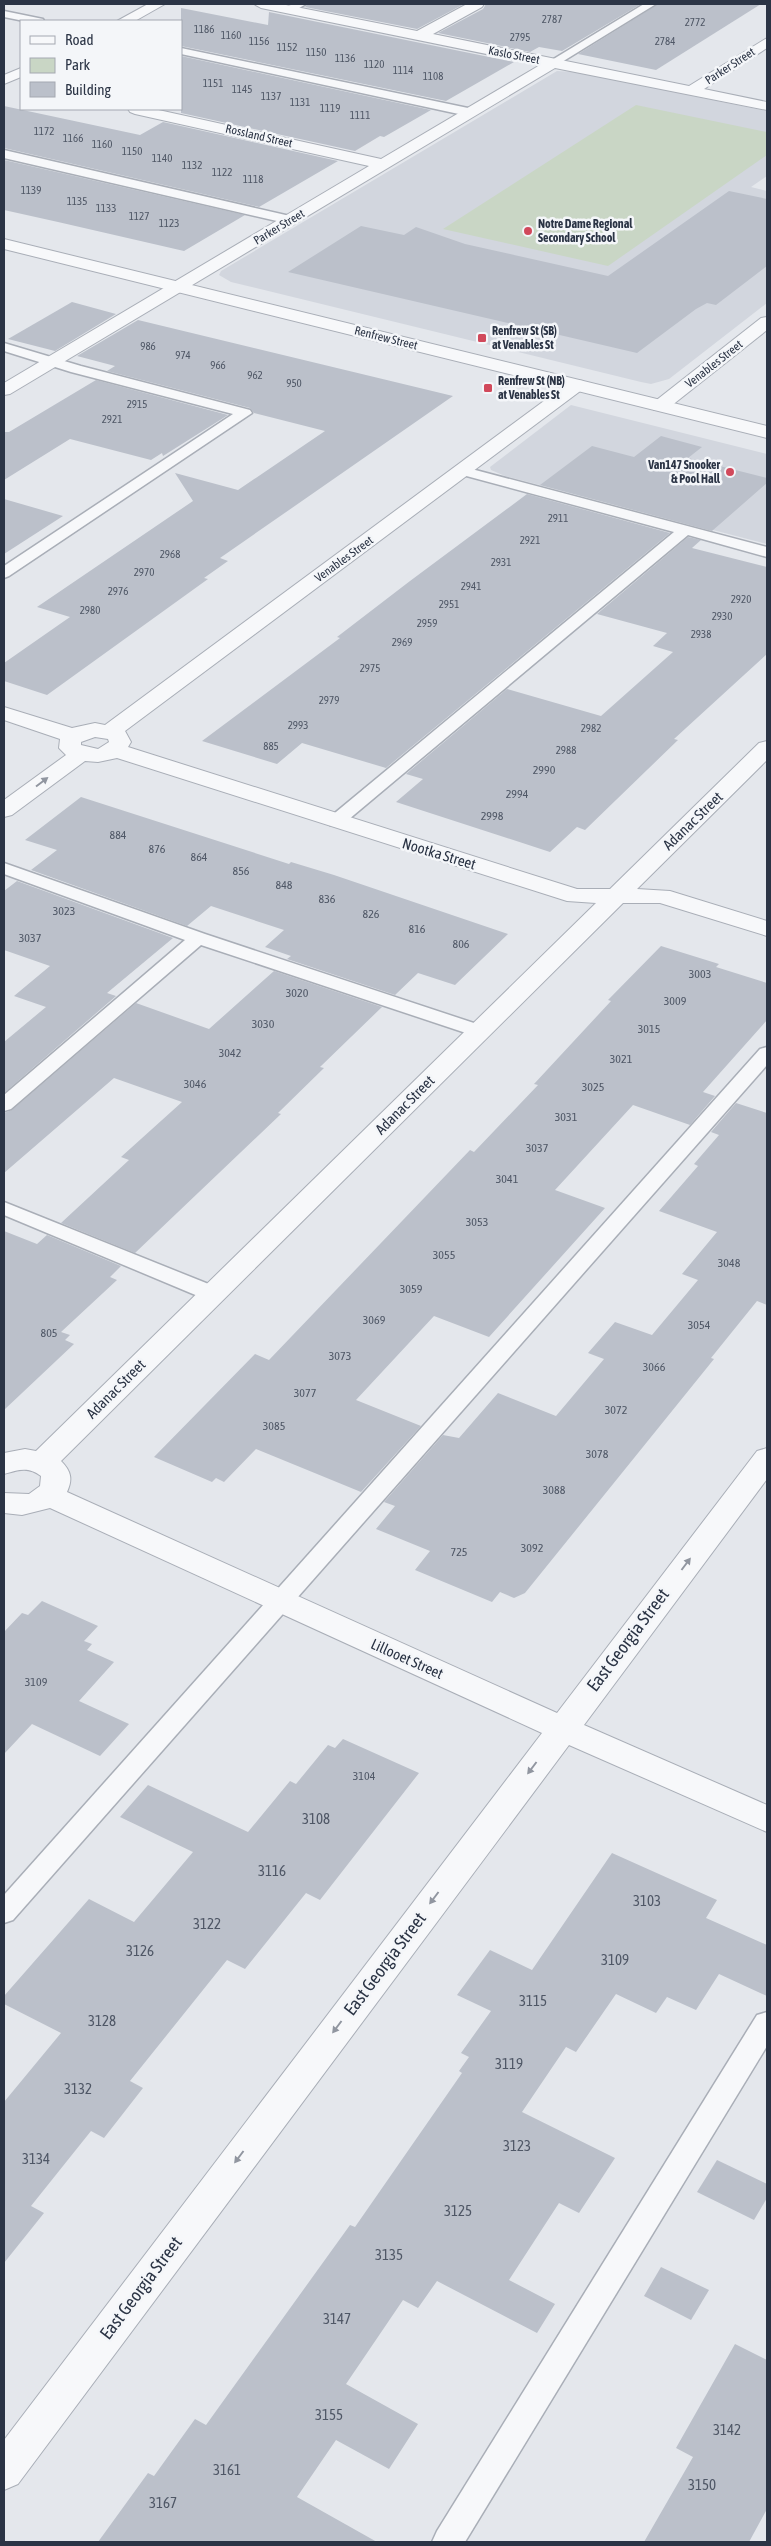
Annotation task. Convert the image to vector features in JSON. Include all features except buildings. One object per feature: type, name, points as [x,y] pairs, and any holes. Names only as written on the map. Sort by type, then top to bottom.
[{"type":"street","points":[[126,20],[158,4]]},
{"type":"street","name":"Kaslo Street","points":[[261,4],[295,7],[419,36],[767,106]]},
{"type":"street","points":[[419,36],[477,4]]},
{"type":"street","name":"Parker Street","points":[[692,90],[767,42]]},
{"type":"street","name":"Parker Street","points":[[4,390],[180,287],[468,112],[553,63]]},
{"type":"street","points":[[4,80],[20,72]]},
{"type":"street","points":[[4,80],[20,83]]},
{"type":"street","name":"Rossland Street","points":[[140,110],[383,164]]},
{"type":"street","name":"Renfrew Street","points":[[4,244],[767,432]]},
{"type":"street","name":"Venables Street","points":[[660,406],[767,322]]},
{"type":"street","name":"Venables Street","points":[[113,741],[577,385]]},
{"type":"street","points":[[4,713],[77,745],[4,810]]},
{"type":"street","name":"Nootka Street","points":[[77,745],[95,730],[113,741],[336,822],[575,896],[662,896],[767,929]]},
{"type":"street","name":"Adanac Street","points":[[42,1462],[767,748]]},
{"type":"street","name":"East Georgia Street","points":[[4,2471],[561,1729],[767,1458]]},
{"type":"street","points":[[4,1464],[21,1459],[42,1462],[56,1473],[55,1489],[49,1496],[20,1506],[4,1503]]},
{"type":"street","name":"Lillooet Street","points":[[49,1496],[561,1729],[767,1819]]},
{"type":"lane","points":[[553,63],[651,4]]},
{"type":"lane","points":[[4,14],[34,20]]},
{"type":"lane","points":[[182,51],[468,112]]},
{"type":"lane","points":[[4,154],[290,220]]},
{"type":"lane","points":[[4,347],[245,413],[4,573]]},
{"type":"lane","points":[[464,471],[767,552]]},
{"type":"lane","points":[[336,822],[685,530]]},
{"type":"lane","points":[[4,868],[198,938],[479,1031]]},
{"type":"lane","points":[[4,1105],[198,938]]},
{"type":"lane","points":[[4,1913],[767,1053]]},
{"type":"lane","points":[[4,1208],[213,1294]]},
{"type":"lane","points":[[448,2542],[767,2023]]},
{"type":"shaded area","name":"Notre Dame Regional Secondary School","points":[[557,71],[575,72],[767,111],[767,176],[751,187],[767,191],[767,303],[669,379],[651,384],[641,382],[231,282],[219,275],[221,271]]},
{"type":"shaded area","points":[[571,405],[767,454],[767,544],[505,476],[491,470],[490,467]]},
{"type":"green space","points":[[636,105],[767,132],[767,155],[608,266],[443,229]]},
{"type":"place","name":"Notre Dame Regional Secondary School","points":[[528,231]]},
{"type":"place","name":"Renfrew St (SB) at Venables St","points":[[482,338]]},
{"type":"place","name":"Renfrew St (NB) at Venables St","points":[[488,388]]},
{"type":"place","name":"Van147 Snooker & Pool Hall","points":[[730,472]]}]
